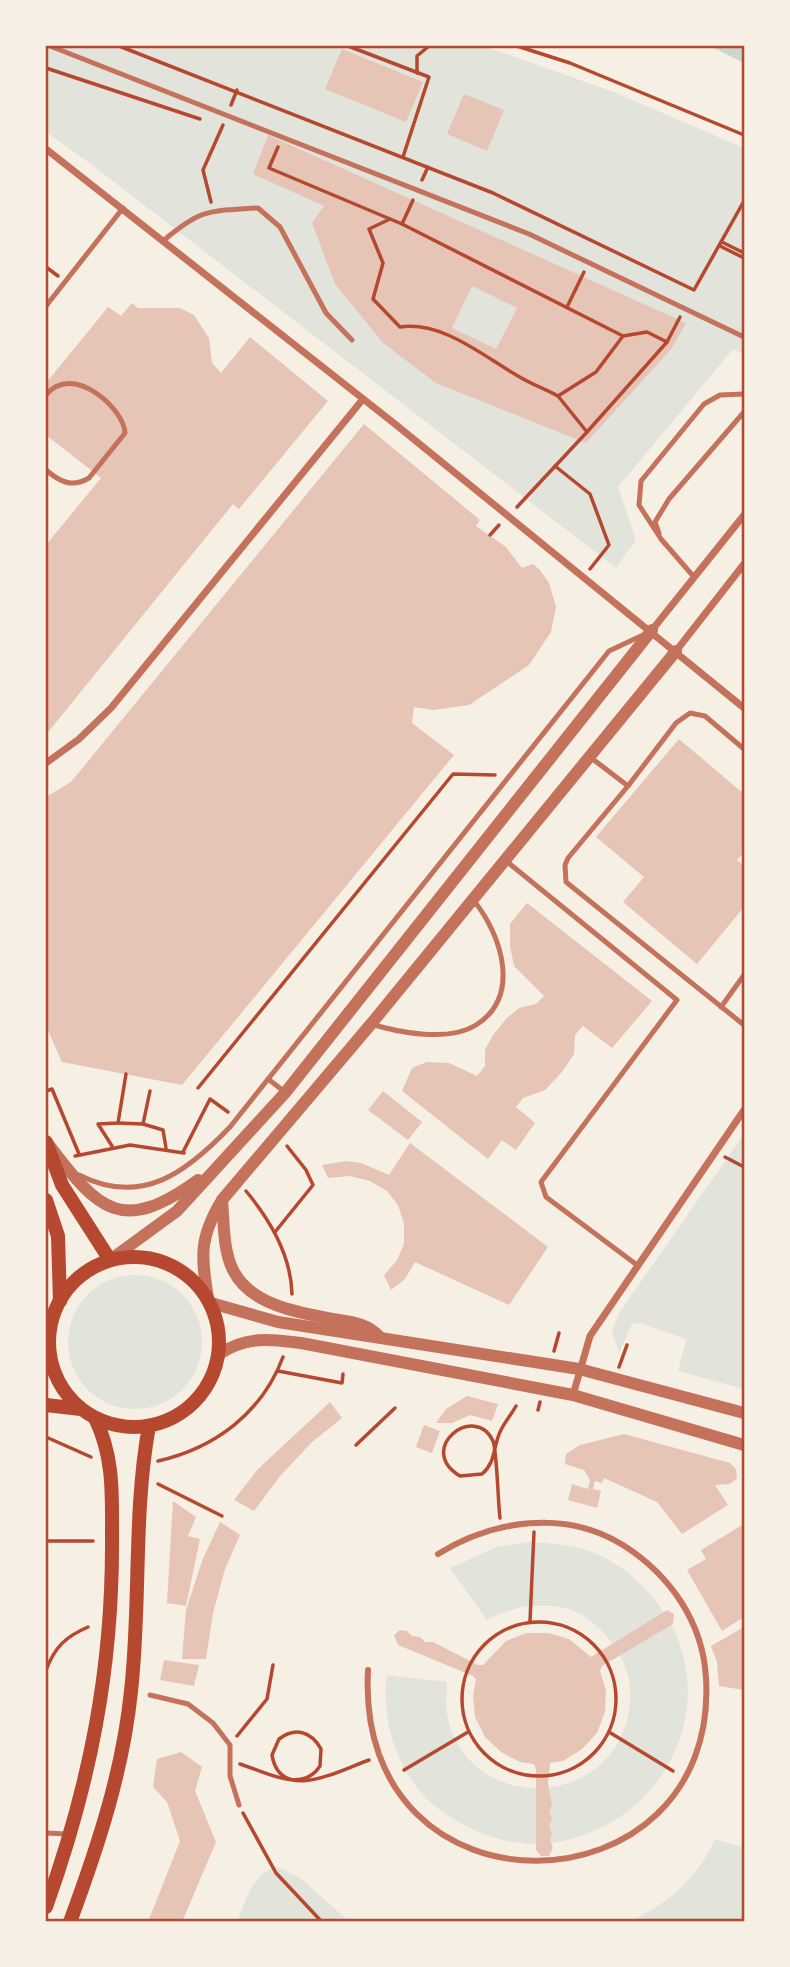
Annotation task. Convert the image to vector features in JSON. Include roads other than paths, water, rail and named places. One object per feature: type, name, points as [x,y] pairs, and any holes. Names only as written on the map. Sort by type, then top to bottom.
[{"type":"main road","points":[[46,1141],[62,1185],[110,1260]]},
{"type":"main road","points":[[46,1200],[58,1236],[60,1301],[50,1335],[53,1370],[64,1391],[94,1418],[121,1426],[149,1426],[175,1418],[196,1401],[212,1379],[219,1354],[219,1327],[209,1300],[191,1278],[168,1263],[142,1257],[110,1260],[82,1275],[60,1301],[46,1307]]},
{"type":"main road","points":[[46,1405],[81,1409]]},
{"type":"main road","points":[[46,1907],[70,1834],[101,1706],[110,1642],[112,1470],[106,1440],[94,1418]]},
{"type":"main road","points":[[70,1922],[107,1822],[131,1693],[137,1616],[140,1475],[149,1426]]},
{"type":"street","points":[[46,149],[652,630],[744,708]]},
{"type":"street","points":[[46,763],[79,739],[111,708],[363,399]]},
{"type":"street","points":[[110,1260],[177,1211],[285,1093],[744,514]]},
{"type":"street","points":[[744,564],[371,1024],[222,1200],[206,1227],[201,1258],[209,1300],[278,1322],[579,1369],[744,1413]]},
{"type":"street","points":[[573,1395],[590,1336],[744,1110]]},
{"type":"street","points":[[46,1141],[93,1199],[106,1207],[127,1210],[150,1207],[177,1195],[221,1163]]},
{"type":"street","points":[[222,1200],[226,1247],[233,1271],[244,1286],[265,1301],[307,1314],[369,1325],[382,1339]]},
{"type":"street","points":[[219,1354],[230,1347],[262,1337],[573,1395],[744,1445]]},
{"type":"street","points":[[368,1670],[366,1699],[370,1728],[378,1757],[389,1779],[408,1805],[432,1827],[459,1844],[489,1856],[532,1862],[585,1856],[615,1844],[642,1826],[666,1804],[685,1778],[701,1741],[708,1702],[705,1662],[694,1624],[680,1601],[646,1560],[612,1539],[574,1526],[535,1522],[479,1532],[438,1554]]},
{"type":"lane","points":[[50,46],[529,234],[744,337]]},
{"type":"lane","points":[[46,306],[123,208]]},
{"type":"lane","points":[[163,241],[191,217],[213,210],[258,208],[280,227],[326,313],[352,340]]},
{"type":"lane","points":[[46,395],[51,388],[66,381],[85,385],[122,420],[125,433],[89,478],[81,482],[63,483],[46,470]]},
{"type":"lane","points":[[694,577],[661,539],[639,505],[641,481],[704,404],[720,396],[744,394]]},
{"type":"lane","points":[[661,539],[656,522],[669,499],[744,412]]},
{"type":"lane","points":[[68,1169],[93,1182],[122,1188],[155,1184],[178,1174],[208,1150],[236,1119],[609,651],[652,630]]},
{"type":"lane","points":[[744,749],[705,716],[690,713],[676,723],[565,865],[566,882],[744,1025]]},
{"type":"lane","points":[[590,757],[628,786]]},
{"type":"lane","points":[[505,860],[677,1000],[541,1182],[546,1197],[637,1265]]},
{"type":"lane","points":[[371,1024],[392,1030],[455,1032],[475,1026],[490,1014],[499,997],[502,957],[495,932],[473,899]]},
{"type":"lane","points":[[721,1007],[744,975]]},
{"type":"lane","points":[[268,1079],[285,1093]]},
{"type":"lane","points":[[150,1695],[188,1704],[213,1723],[230,1745],[233,1789],[239,1805]]},
{"type":"lane","points":[[46,1833],[70,1834]]}]
